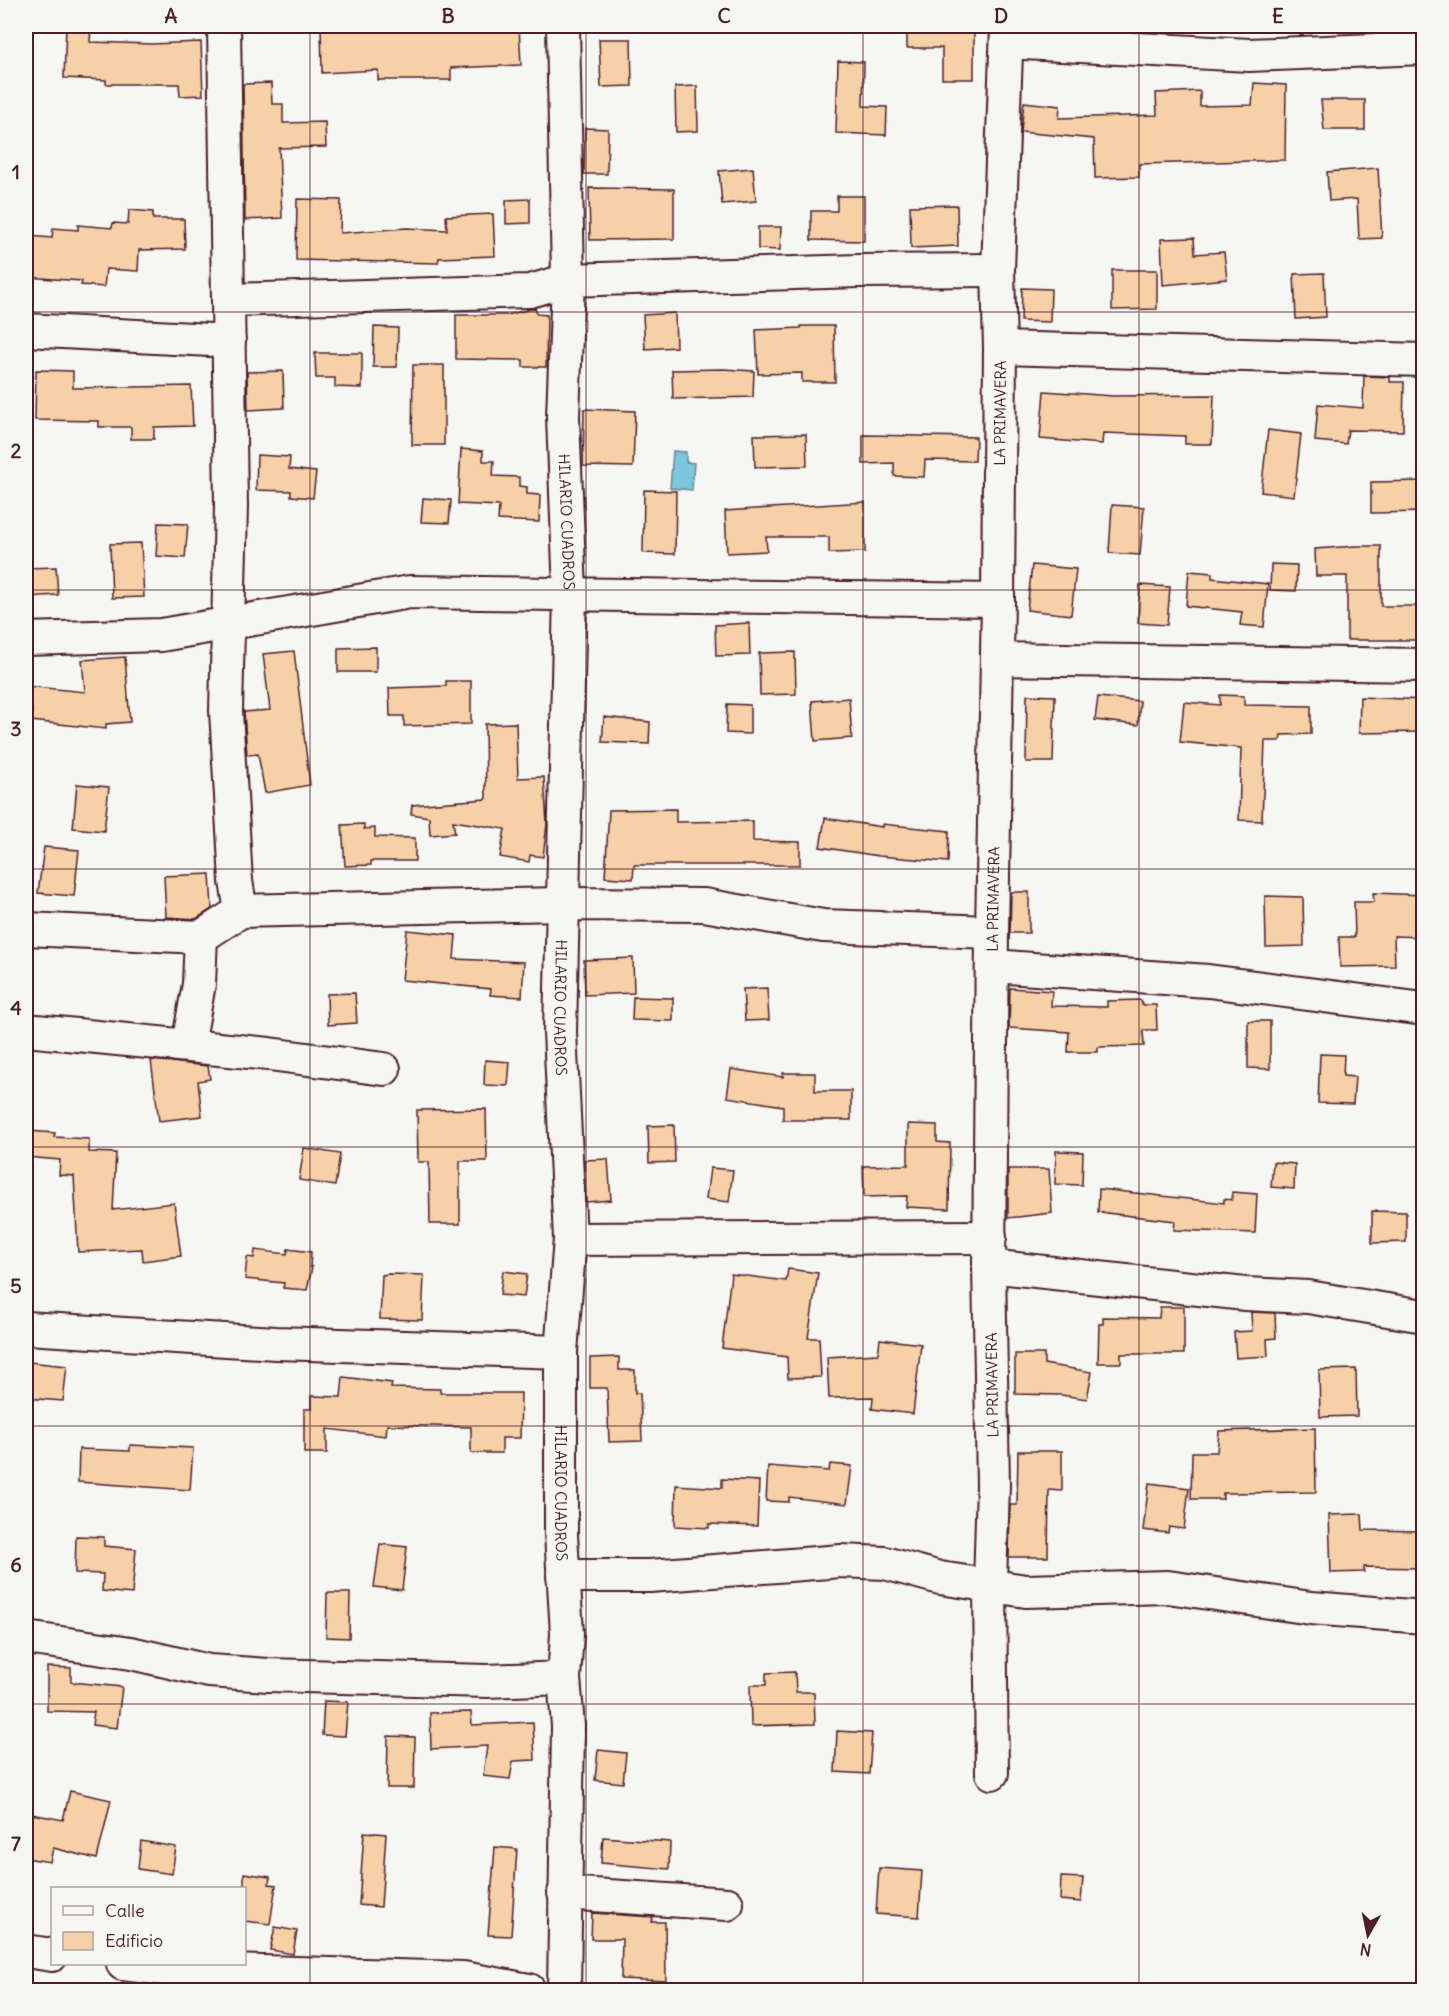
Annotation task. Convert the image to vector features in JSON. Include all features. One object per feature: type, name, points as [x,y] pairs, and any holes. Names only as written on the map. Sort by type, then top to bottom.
[{"type":"street","points":[[224,26],[231,506],[226,711],[236,881],[242,911]]},
{"type":"street","name":"HILARIO CUADROS","points":[[563,26],[568,280],[563,417],[570,593],[560,1032],[570,1239],[561,1352],[561,1534],[567,1635],[564,1678],[568,1726],[564,1990]]},
{"type":"street","points":[[1007,34],[1249,55],[1424,48]]},
{"type":"street","name":"LA PRIMAVERA","points":[[992,1773],[990,1585],[993,1485],[990,1252],[992,932],[998,600],[1000,348],[998,270],[1007,34]]},
{"type":"street","points":[[228,300],[530,291],[568,280],[859,271],[998,270]]},
{"type":"street","points":[[26,330],[230,341]]},
{"type":"street","points":[[1000,348],[1424,360]]},
{"type":"street","points":[[26,639],[161,635],[410,592],[998,600]]},
{"type":"street","points":[[997,659],[1424,665]]},
{"type":"street","points":[[26,929],[201,937],[242,911],[562,904],[704,905],[823,926],[992,932]]},
{"type":"street","points":[[188,1045],[199,984],[201,937]]},
{"type":"street","points":[[992,966],[1208,981],[1424,1009]]},
{"type":"street","points":[[26,1030],[188,1045],[384,1069]]},
{"type":"street","points":[[570,1239],[990,1252],[1245,1294],[1308,1297],[1424,1316]]},
{"type":"street","points":[[26,1328],[276,1343],[561,1352]]},
{"type":"street","points":[[563,1576],[650,1576],[841,1561],[885,1563],[940,1578],[1026,1591],[1167,1587],[1311,1608],[1424,1617]]},
{"type":"street","points":[[26,1638],[131,1653],[209,1671],[268,1675],[487,1681],[564,1678]]},
{"type":"street","points":[[564,1893],[727,1904]]},
{"type":"street","points":[[26,1951],[51,1955]]},
{"type":"street","points":[[131,1965],[165,1969],[464,1978],[529,1990]]},
{"type":"water","points":[[673,451],[686,452],[686,462],[694,463],[692,490],[670,488]]},
{"type":"building","points":[[66,26],[91,26],[90,42],[151,44],[201,42],[203,95],[180,96],[179,84],[106,84],[106,80],[64,78]]},
{"type":"building","points":[[321,26],[519,26],[521,65],[451,68],[451,80],[378,80],[378,70],[322,73]]},
{"type":"building","points":[[907,26],[974,26],[974,79],[942,79],[942,48],[907,48]]},
{"type":"building","points":[[599,39],[631,39],[632,86],[601,87]]},
{"type":"building","points":[[838,61],[864,62],[863,106],[887,107],[886,135],[836,133]]},
{"type":"building","points":[[271,83],[272,104],[283,104],[283,123],[325,122],[326,147],[279,148],[282,218],[245,220],[243,84]]},
{"type":"building","points":[[1254,83],[1286,85],[1285,160],[1139,164],[1139,177],[1095,178],[1094,139],[1021,132],[1024,102],[1060,106],[1059,118],[1157,115],[1156,93],[1200,91],[1200,106],[1252,105]]},
{"type":"building","points":[[697,86],[698,131],[676,132],[675,87]]},
{"type":"building","points":[[1321,100],[1365,100],[1365,130],[1324,130]]},
{"type":"building","points":[[585,128],[608,129],[607,174],[584,174]]},
{"type":"building","points":[[753,168],[756,201],[722,204],[719,171]]},
{"type":"building","points":[[1378,168],[1382,238],[1359,239],[1357,199],[1329,201],[1327,172]]},
{"type":"building","points":[[589,188],[674,189],[674,239],[590,240]]},
{"type":"building","points":[[837,196],[864,196],[864,241],[811,240],[811,211],[837,211]]},
{"type":"building","points":[[297,199],[341,200],[340,233],[407,228],[447,230],[446,216],[493,214],[495,256],[439,258],[438,263],[296,260]]},
{"type":"building","points":[[530,199],[530,223],[506,224],[506,200]]},
{"type":"building","points":[[957,205],[958,246],[911,248],[910,206]]},
{"type":"building","points":[[129,210],[153,212],[153,219],[184,219],[185,249],[139,250],[138,271],[106,269],[104,287],[81,285],[82,281],[26,277],[29,236],[52,238],[53,228],[78,230],[78,225],[112,228],[113,223],[128,224]]},
{"type":"building","points":[[758,227],[781,227],[780,250],[758,249]]},
{"type":"building","points":[[1194,238],[1195,254],[1224,252],[1227,279],[1163,285],[1161,239]]},
{"type":"building","points":[[1112,270],[1157,270],[1157,309],[1112,310]]},
{"type":"building","points":[[1324,273],[1326,317],[1296,319],[1294,274]]},
{"type":"building","points":[[1022,288],[1051,289],[1050,322],[1021,321]]},
{"type":"building","points":[[535,308],[537,314],[547,315],[546,367],[523,367],[523,360],[456,359],[456,315],[507,315]]},
{"type":"building","points":[[675,313],[676,347],[645,349],[643,315]]},
{"type":"building","points":[[801,326],[834,326],[835,382],[802,382],[802,373],[758,374],[756,330],[801,328]]},
{"type":"building","points":[[374,327],[398,328],[397,367],[373,367]]},
{"type":"building","points":[[315,353],[362,353],[362,388],[335,387],[335,378],[316,378]]},
{"type":"building","points":[[413,365],[444,365],[444,445],[412,445]]},
{"type":"building","points":[[36,370],[73,371],[73,388],[191,386],[193,426],[154,427],[154,439],[131,439],[131,427],[99,427],[99,421],[35,420]]},
{"type":"building","points":[[672,370],[754,371],[753,397],[673,399]]},
{"type":"building","points":[[283,371],[284,408],[248,410],[247,372]]},
{"type":"building","points":[[1364,376],[1390,377],[1390,382],[1404,382],[1403,431],[1348,430],[1346,444],[1315,441],[1318,404],[1363,408]]},
{"type":"building","points":[[1044,391],[1113,396],[1214,395],[1212,444],[1185,444],[1185,436],[1103,433],[1102,444],[1040,439]]},
{"type":"building","points":[[584,409],[635,411],[633,467],[583,466]]},
{"type":"building","points":[[1268,430],[1301,434],[1294,496],[1261,492]]},
{"type":"building","points":[[806,434],[807,466],[755,467],[754,435]]},
{"type":"building","points":[[863,435],[976,437],[975,461],[925,460],[924,477],[894,476],[894,463],[863,464]]},
{"type":"building","points":[[461,449],[483,451],[483,461],[494,461],[493,476],[519,477],[519,486],[527,487],[527,494],[540,495],[539,522],[498,520],[499,506],[458,504]]},
{"type":"building","points":[[257,455],[290,457],[289,469],[316,472],[313,498],[291,496],[291,491],[256,490]]},
{"type":"building","points":[[1424,481],[1424,512],[1371,513],[1371,482]]},
{"type":"building","points":[[644,490],[676,491],[675,554],[643,553]]},
{"type":"building","points":[[423,498],[451,500],[449,523],[421,522]]},
{"type":"building","points":[[865,502],[865,552],[829,553],[829,537],[766,537],[767,551],[727,553],[725,511]]},
{"type":"building","points":[[1112,505],[1144,507],[1140,555],[1109,553]]},
{"type":"building","points":[[158,523],[188,524],[185,558],[156,556]]},
{"type":"building","points":[[141,543],[144,597],[112,598],[110,544]]},
{"type":"building","points":[[1381,546],[1381,606],[1422,606],[1421,640],[1347,640],[1347,576],[1316,576],[1315,549]]},
{"type":"building","points":[[1271,564],[1297,565],[1296,591],[1270,590]]},
{"type":"building","points":[[1032,565],[1076,569],[1071,615],[1027,610]]},
{"type":"building","points":[[56,567],[58,595],[26,597],[26,568]]},
{"type":"building","points":[[1189,571],[1212,573],[1212,578],[1268,584],[1264,627],[1240,625],[1242,612],[1186,606]]},
{"type":"building","points":[[1140,585],[1170,587],[1167,625],[1138,623]]},
{"type":"building","points":[[749,623],[750,655],[716,656],[715,625]]},
{"type":"building","points":[[376,647],[376,672],[338,672],[338,648]]},
{"type":"building","points":[[294,651],[310,785],[265,793],[258,754],[247,755],[244,712],[270,710],[263,654]]},
{"type":"building","points":[[795,652],[796,694],[760,695],[759,653]]},
{"type":"building","points":[[125,657],[130,722],[106,724],[106,729],[31,721],[32,709],[26,708],[26,686],[85,692],[82,660]]},
{"type":"building","points":[[446,681],[471,681],[471,724],[404,726],[404,716],[390,716],[389,688],[446,686]]},
{"type":"building","points":[[1027,695],[1055,696],[1053,762],[1026,762]]},
{"type":"building","points":[[1220,695],[1244,696],[1244,705],[1311,706],[1311,734],[1281,735],[1280,741],[1265,741],[1262,821],[1239,820],[1241,748],[1180,742],[1184,702],[1220,705]]},
{"type":"building","points":[[1098,697],[1140,701],[1138,725],[1095,720]]},
{"type":"building","points":[[1360,697],[1424,700],[1424,732],[1359,733]]},
{"type":"building","points":[[849,698],[852,738],[815,741],[812,701]]},
{"type":"building","points":[[727,704],[750,705],[750,734],[726,733]]},
{"type":"building","points":[[604,717],[650,722],[649,744],[602,742]]},
{"type":"building","points":[[516,723],[518,778],[544,777],[547,824],[543,857],[530,855],[529,862],[500,857],[505,829],[453,821],[455,833],[430,835],[429,817],[411,814],[412,805],[486,799],[485,724]]},
{"type":"building","points":[[77,784],[109,787],[104,831],[73,828]]},
{"type":"building","points":[[676,809],[676,822],[753,821],[753,841],[800,842],[800,865],[634,865],[633,879],[605,877],[609,810]]},
{"type":"building","points":[[825,818],[882,827],[882,824],[949,831],[948,862],[879,856],[820,847]]},
{"type":"building","points":[[364,824],[364,829],[375,828],[375,837],[415,838],[415,861],[371,861],[371,865],[345,866],[342,825]]},
{"type":"building","points":[[44,847],[79,850],[74,896],[38,893]]},
{"type":"building","points":[[210,874],[212,909],[196,919],[166,917],[164,876]]},
{"type":"building","points":[[1011,892],[1029,892],[1029,933],[1010,933]]},
{"type":"building","points":[[1373,893],[1424,895],[1424,937],[1394,936],[1395,966],[1340,967],[1339,937],[1355,937],[1354,902],[1374,902]]},
{"type":"building","points":[[1265,896],[1303,897],[1304,946],[1266,947]]},
{"type":"building","points":[[407,930],[456,935],[454,959],[524,962],[522,997],[490,995],[491,989],[402,980]]},
{"type":"building","points":[[633,958],[634,993],[585,995],[584,960]]},
{"type":"building","points":[[767,988],[769,1020],[745,1021],[743,989]]},
{"type":"building","points":[[1010,988],[1052,991],[1051,1006],[1107,1007],[1107,1001],[1141,1000],[1142,1005],[1156,1005],[1157,1030],[1143,1030],[1144,1046],[1098,1047],[1098,1052],[1068,1052],[1069,1032],[1009,1028]]},
{"type":"building","points":[[355,993],[357,1023],[328,1025],[327,994]]},
{"type":"building","points":[[633,997],[673,998],[673,1021],[632,1020]]},
{"type":"building","points":[[1248,1021],[1270,1021],[1270,1069],[1248,1068]]},
{"type":"building","points":[[1320,1054],[1344,1055],[1343,1076],[1355,1077],[1353,1104],[1318,1103]]},
{"type":"building","points":[[151,1060],[208,1066],[210,1079],[198,1081],[202,1116],[159,1121]]},
{"type":"building","points":[[485,1060],[510,1062],[508,1086],[484,1085]]},
{"type":"building","points":[[731,1069],[783,1077],[783,1073],[815,1073],[815,1091],[851,1091],[851,1120],[783,1120],[783,1106],[727,1097]]},
{"type":"building","points":[[486,1109],[487,1161],[460,1161],[460,1224],[430,1224],[429,1162],[418,1162],[417,1110]]},
{"type":"building","points":[[908,1124],[937,1125],[937,1142],[950,1143],[949,1209],[906,1207],[907,1196],[864,1197],[863,1166],[908,1165]]},
{"type":"building","points":[[674,1125],[675,1162],[649,1163],[648,1126]]},
{"type":"building","points":[[28,1131],[55,1133],[54,1137],[89,1139],[89,1152],[116,1153],[113,1210],[174,1203],[181,1256],[143,1261],[142,1249],[78,1252],[74,1176],[59,1175],[60,1160],[26,1157]]},
{"type":"building","points":[[304,1148],[340,1154],[335,1186],[299,1180]]},
{"type":"building","points":[[1056,1151],[1083,1152],[1082,1185],[1055,1184]]},
{"type":"building","points":[[608,1159],[611,1200],[586,1202],[584,1160]]},
{"type":"building","points":[[1273,1162],[1295,1164],[1294,1189],[1271,1187]]},
{"type":"building","points":[[710,1168],[733,1170],[729,1202],[706,1199]]},
{"type":"building","points":[[1008,1169],[1049,1169],[1052,1213],[1008,1218]]},
{"type":"building","points":[[1099,1189],[1224,1203],[1224,1199],[1232,1200],[1232,1192],[1257,1194],[1255,1233],[1174,1230],[1175,1221],[1098,1212]]},
{"type":"building","points":[[1372,1211],[1406,1212],[1406,1242],[1372,1243]]},
{"type":"building","points":[[288,1249],[311,1252],[310,1267],[312,1267],[307,1290],[283,1288],[284,1283],[245,1279],[247,1257],[254,1258],[255,1250],[287,1254]]},
{"type":"building","points":[[788,1269],[818,1273],[808,1338],[819,1338],[821,1377],[788,1378],[787,1357],[722,1348],[731,1274],[786,1281]]},
{"type":"building","points":[[503,1271],[527,1274],[524,1297],[500,1295]]},
{"type":"building","points":[[382,1275],[424,1275],[422,1320],[380,1319]]},
{"type":"building","points":[[1160,1307],[1184,1307],[1184,1354],[1121,1354],[1121,1363],[1098,1363],[1099,1324],[1103,1324],[1103,1317],[1159,1318]]},
{"type":"building","points":[[1251,1312],[1275,1313],[1276,1338],[1267,1339],[1268,1356],[1236,1358],[1234,1332],[1252,1331]]},
{"type":"building","points":[[880,1339],[921,1344],[913,1414],[872,1409],[873,1397],[829,1398],[827,1357],[878,1354]]},
{"type":"building","points":[[1015,1354],[1044,1354],[1044,1364],[1092,1372],[1087,1399],[1061,1395],[1015,1394]]},
{"type":"building","points":[[619,1357],[619,1370],[635,1370],[635,1393],[640,1393],[642,1441],[609,1442],[607,1388],[590,1388],[590,1358]]},
{"type":"building","points":[[28,1362],[67,1366],[63,1401],[26,1398]]},
{"type":"building","points":[[1356,1369],[1357,1416],[1320,1417],[1319,1370]]},
{"type":"building","points":[[343,1377],[392,1383],[391,1388],[440,1389],[440,1393],[521,1393],[520,1438],[502,1438],[502,1453],[471,1453],[471,1427],[387,1425],[386,1436],[327,1429],[327,1453],[304,1453],[304,1409],[311,1409],[311,1396],[341,1397]]},
{"type":"building","points":[[1315,1428],[1316,1492],[1223,1493],[1223,1499],[1191,1499],[1192,1452],[1217,1452],[1219,1431]]},
{"type":"building","points":[[130,1445],[193,1448],[190,1490],[78,1482],[79,1449],[130,1451]]},
{"type":"building","points":[[1018,1451],[1062,1451],[1062,1491],[1049,1490],[1048,1557],[1009,1557],[1010,1505],[1017,1505]]},
{"type":"building","points":[[830,1464],[852,1466],[847,1504],[789,1497],[789,1502],[766,1501],[768,1466],[829,1471]]},
{"type":"building","points":[[722,1479],[759,1481],[757,1526],[709,1524],[709,1528],[675,1526],[676,1485],[722,1488]]},
{"type":"building","points":[[1149,1483],[1189,1488],[1184,1529],[1169,1527],[1168,1533],[1143,1530]]},
{"type":"building","points":[[1362,1514],[1363,1530],[1424,1531],[1424,1568],[1364,1567],[1364,1572],[1331,1573],[1329,1515]]},
{"type":"building","points":[[76,1536],[104,1537],[104,1546],[136,1549],[132,1594],[102,1591],[103,1574],[75,1573]]},
{"type":"building","points":[[380,1544],[407,1547],[402,1590],[374,1587]]},
{"type":"building","points":[[327,1593],[350,1593],[349,1638],[326,1637]]},
{"type":"building","points":[[47,1667],[71,1668],[71,1682],[122,1687],[117,1728],[92,1725],[94,1712],[47,1711]]},
{"type":"building","points":[[795,1672],[796,1692],[814,1692],[815,1724],[751,1726],[750,1685],[766,1685],[766,1673]]},
{"type":"building","points":[[324,1701],[348,1702],[345,1736],[322,1735]]},
{"type":"building","points":[[471,1712],[472,1725],[533,1722],[535,1760],[513,1761],[510,1779],[483,1776],[487,1746],[431,1749],[430,1713]]},
{"type":"building","points":[[837,1731],[872,1733],[869,1774],[835,1772]]},
{"type":"building","points":[[388,1736],[415,1737],[414,1788],[387,1788]]},
{"type":"building","points":[[598,1750],[626,1753],[623,1783],[595,1780]]},
{"type":"building","points":[[70,1791],[111,1800],[97,1859],[53,1848],[50,1862],[26,1858],[26,1813],[63,1820]]},
{"type":"building","points":[[364,1832],[386,1834],[381,1907],[359,1905]]},
{"type":"building","points":[[603,1837],[670,1842],[669,1869],[601,1863]]},
{"type":"building","points":[[141,1841],[176,1847],[172,1874],[138,1869]]},
{"type":"building","points":[[495,1847],[517,1849],[511,1936],[488,1935]]},
{"type":"building","points":[[879,1868],[922,1871],[919,1917],[876,1914]]},
{"type":"building","points":[[244,1873],[270,1877],[269,1884],[276,1885],[270,1924],[246,1921],[246,1887],[244,1887]]},
{"type":"building","points":[[1061,1877],[1083,1878],[1081,1902],[1060,1900]]},
{"type":"building","points":[[592,1913],[653,1917],[652,1922],[665,1922],[666,1981],[621,1979],[622,1939],[591,1939]]},
{"type":"building","points":[[275,1927],[297,1931],[293,1954],[270,1950]]}]
